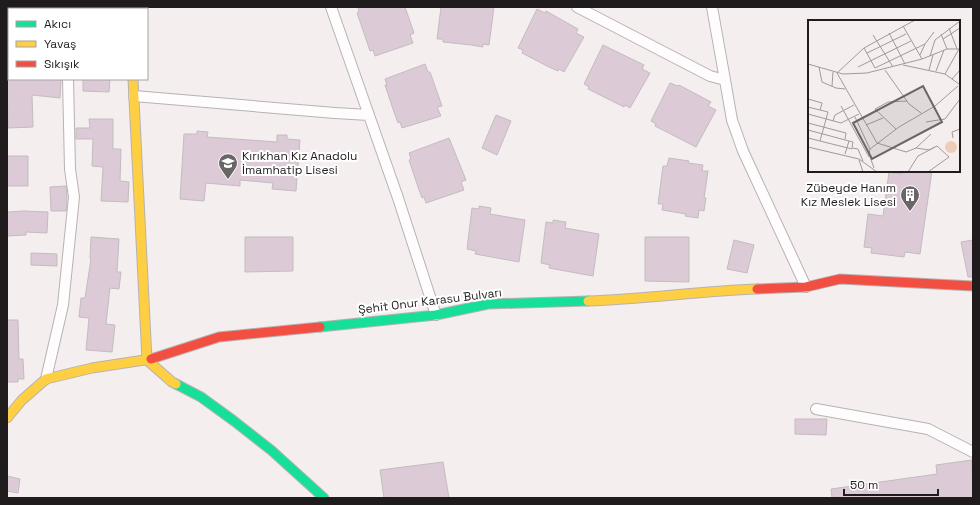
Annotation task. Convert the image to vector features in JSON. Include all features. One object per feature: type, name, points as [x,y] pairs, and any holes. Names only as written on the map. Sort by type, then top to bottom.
[{"type":"street","points":[[331,7],[398,198],[436,315]]},
{"type":"street","points":[[577,7],[710,76],[725,80]]},
{"type":"street","points":[[712,7],[732,120],[743,151],[806,287]]},
{"type":"street","points":[[46,379],[63,305],[74,197],[70,169],[68,80]]},
{"type":"street","points":[[133,80],[147,360],[172,382],[201,397],[234,420],[271,450],[324,498]]},
{"type":"street","points":[[134,96],[327,113],[369,115]]},
{"type":"street","name":"Şehit Onur Karasu Bulvarı","points":[[7,418],[22,400],[46,379],[92,368],[147,360],[219,336],[436,315],[488,304],[632,299],[708,291],[806,287],[840,279],[973,286]]},
{"type":"street","points":[[816,409],[928,429],[973,452]]},
{"type":"building","points":[[358,7],[405,7],[414,33],[410,35],[413,43],[375,56],[373,50],[370,51],[357,13],[359,12]]},
{"type":"building","points":[[441,7],[494,7],[489,45],[483,44],[483,47],[443,42],[443,39],[437,39]]},
{"type":"building","points":[[537,9],[545,13],[546,11],[578,29],[576,33],[584,37],[564,72],[559,69],[558,71],[522,53],[523,50],[518,48]]},
{"type":"building","points":[[603,45],[644,65],[642,69],[650,73],[630,108],[625,105],[624,107],[588,89],[589,87],[584,84]]},
{"type":"building","points":[[425,64],[428,72],[430,72],[442,106],[437,107],[441,116],[402,128],[400,122],[398,123],[394,112],[385,85],[387,85],[385,79]]},
{"type":"building","points":[[7,79],[61,80],[60,98],[32,95],[33,127],[8,128]]},
{"type":"building","points":[[83,80],[110,80],[109,92],[83,91]]},
{"type":"building","points":[[670,83],[679,85],[711,102],[708,106],[716,110],[696,147],[655,126],[656,124],[651,121]]},
{"type":"building","points":[[496,115],[511,121],[497,155],[482,148]]},
{"type":"building","points":[[89,119],[113,119],[113,149],[121,149],[120,181],[129,182],[128,202],[101,201],[103,167],[92,166],[93,139],[76,139],[76,128],[90,128]]},
{"type":"building","name":"Kırıkhan Kız Anadolu İmamhatip Lisesi","points":[[197,131],[208,132],[207,137],[277,142],[277,135],[287,135],[287,139],[300,140],[296,191],[272,189],[273,183],[240,180],[240,186],[206,183],[204,201],[180,199],[184,134],[197,134]]},
{"type":"building","points":[[449,138],[466,180],[461,182],[464,190],[426,203],[424,197],[422,198],[418,187],[409,160],[411,159],[409,153]]},
{"type":"building","points":[[7,156],[28,156],[28,186],[7,186]]},
{"type":"building","points":[[669,158],[703,165],[702,171],[708,171],[704,198],[706,198],[704,211],[699,210],[698,218],[685,216],[686,214],[662,210],[663,204],[658,204],[663,166],[667,166]]},
{"type":"building","name":"Zübeyde Hanım Kız Meslek Lisesi","points":[[889,172],[902,174],[903,172],[932,172],[920,254],[905,252],[904,257],[871,253],[872,248],[864,247],[868,214],[883,216]]},
{"type":"building","points":[[66,186],[66,211],[51,211],[50,187]]},
{"type":"building","points":[[479,206],[491,208],[490,214],[525,220],[519,262],[475,254],[476,251],[467,249],[472,208],[479,209]]},
{"type":"building","points":[[7,212],[48,212],[47,233],[26,232],[26,235],[7,236]]},
{"type":"building","points":[[553,220],[566,222],[565,228],[599,234],[593,276],[549,268],[550,265],[541,263],[546,222],[553,223]]},
{"type":"building","points":[[91,237],[119,239],[117,272],[121,272],[119,289],[110,288],[106,324],[115,325],[112,352],[86,350],[89,318],[79,317],[81,298],[85,298],[91,259]]},
{"type":"building","points":[[245,237],[293,237],[293,271],[245,272]]},
{"type":"building","points":[[645,237],[689,237],[689,282],[645,281]]},
{"type":"building","points":[[734,240],[754,245],[747,273],[727,269]]},
{"type":"building","points":[[973,240],[973,277],[968,277],[961,242]]},
{"type":"building","points":[[31,253],[57,254],[57,266],[31,265]]},
{"type":"building","points":[[7,320],[18,320],[19,359],[23,359],[24,379],[18,379],[18,382],[7,382]]},
{"type":"building","points":[[795,419],[827,419],[826,435],[795,434]]},
{"type":"building","points":[[972,460],[973,498],[832,498],[831,489],[937,474],[936,465]]},
{"type":"building","points":[[443,462],[449,498],[384,498],[380,470]]},
{"type":"building","points":[[7,476],[20,479],[18,493],[7,491]]},
{"type":"traffic: fast","points":[[320,327],[436,315],[488,304],[588,301]]},
{"type":"traffic: fast","points":[[176,384],[201,397],[234,421],[271,450],[324,498]]},
{"type":"traffic: slow","points":[[133,80],[147,360],[176,384]]},
{"type":"traffic: slow","points":[[588,301],[757,289]]},
{"type":"traffic: slow","points":[[7,418],[22,400],[46,379],[92,368],[151,359]]},
{"type":"traffic: jam","points":[[757,289],[806,287],[840,279],[973,286]]},
{"type":"traffic: jam","points":[[151,359],[219,337],[320,327]]},
{"type":"place","name":"Kırıkhan Kız Anadolu İmamhatip Lisesi","points":[[228,180]]},
{"type":"place","name":"Zübeyde Hanım Kız Meslek Lisesi","points":[[910,212]]}]
